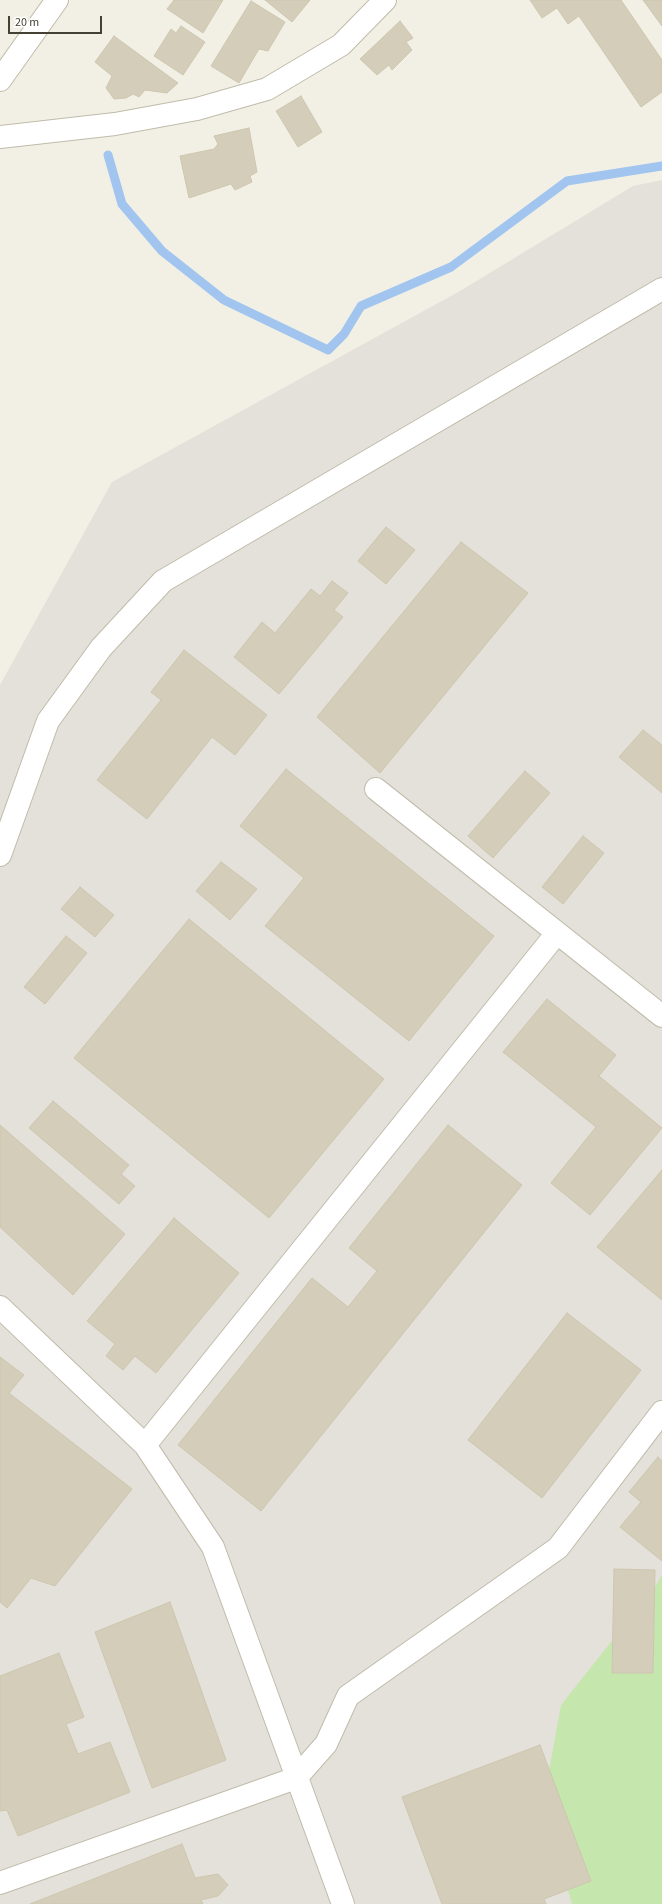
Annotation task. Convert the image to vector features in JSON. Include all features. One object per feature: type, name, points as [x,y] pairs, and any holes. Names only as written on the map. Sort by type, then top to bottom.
[{"type":"street","points":[[0,80],[57,0]]},
{"type":"street","points":[[0,137],[122,122],[197,109],[267,89],[341,45],[385,0]]},
{"type":"street","points":[[0,855],[48,721],[101,648],[163,582],[662,288]]},
{"type":"street","points":[[376,789],[662,1016]]},
{"type":"street","points":[[145,1445],[557,933]]},
{"type":"street","points":[[0,1308],[145,1445],[213,1547],[343,1904]]},
{"type":"street","points":[[0,1883],[296,1778],[326,1744],[348,1696],[558,1548],[662,1412]]},
{"type":"shaded area","points":[[662,180],[662,1904],[0,1904],[0,685],[112,482],[460,291],[633,186]]},
{"type":"green space","points":[[662,1575],[662,1904],[572,1904],[543,1804],[561,1705],[657,1584]]},
{"type":"building","points":[[174,0],[223,0],[203,33],[167,9]]},
{"type":"building","points":[[265,0],[310,0],[292,22]]},
{"type":"building","points":[[530,0],[621,0],[662,60],[662,92],[641,107],[579,16],[568,24],[557,8],[542,18]]},
{"type":"building","points":[[643,0],[662,0],[662,26]]},
{"type":"building","points":[[251,1],[285,22],[268,51],[259,49],[239,83],[211,66]]},
{"type":"building","points":[[400,21],[413,38],[406,42],[412,50],[392,70],[389,65],[377,75],[360,59]]},
{"type":"building","points":[[181,26],[205,42],[183,75],[154,56],[171,29],[176,33]]},
{"type":"building","points":[[114,36],[178,83],[167,93],[145,90],[139,97],[133,94],[126,98],[114,99],[106,88],[112,76],[95,62]]},
{"type":"building","points":[[301,96],[322,132],[298,147],[276,111]]},
{"type":"building","points":[[249,128],[257,172],[250,176],[252,182],[235,190],[231,184],[189,198],[180,156],[214,149],[218,144],[214,136]]},
{"type":"building","points":[[386,527],[415,550],[386,584],[358,561]]},
{"type":"building","points":[[461,542],[528,593],[380,773],[317,717]]},
{"type":"building","points":[[332,581],[348,593],[334,610],[343,617],[279,694],[234,657],[262,622],[275,633],[311,589],[320,596]]},
{"type":"building","points":[[184,650],[267,715],[235,755],[212,737],[147,819],[97,780],[161,700],[151,692]]},
{"type":"building","points":[[643,730],[662,745],[662,793],[619,757]]},
{"type":"building","points":[[286,769],[494,936],[409,1041],[265,926],[304,878],[240,826]]},
{"type":"building","points":[[525,771],[550,793],[493,858],[468,836]]},
{"type":"building","points":[[583,836],[604,853],[563,904],[542,887]]},
{"type":"building","points":[[221,862],[257,889],[230,920],[196,891]]},
{"type":"building","points":[[80,887],[114,915],[95,937],[61,909]]},
{"type":"building","points":[[189,919],[384,1079],[269,1218],[74,1058]]},
{"type":"building","points":[[66,936],[87,953],[45,1004],[24,987]]},
{"type":"building","points":[[547,999],[616,1055],[599,1076],[662,1128],[590,1215],[551,1183],[596,1127],[503,1052]]},
{"type":"building","points":[[53,1101],[129,1165],[121,1174],[135,1186],[119,1204],[29,1128]]},
{"type":"building","points":[[0,1125],[125,1234],[73,1295],[0,1227]]},
{"type":"building","points":[[448,1125],[522,1185],[261,1511],[178,1445],[312,1278],[348,1307],[377,1271],[349,1248]]},
{"type":"building","points":[[662,1170],[662,1300],[597,1247]]},
{"type":"building","points":[[174,1218],[239,1273],[156,1373],[135,1356],[123,1370],[106,1356],[115,1344],[87,1321]]},
{"type":"building","points":[[567,1313],[641,1370],[542,1498],[468,1440]]},
{"type":"building","points":[[0,1357],[24,1375],[9,1393],[132,1489],[55,1586],[31,1578],[7,1608],[0,1602]]},
{"type":"building","points":[[658,1457],[662,1461],[662,1561],[620,1527],[641,1502],[629,1492]]},
{"type":"building","points":[[614,1569],[655,1570],[653,1673],[612,1673]]},
{"type":"building","points":[[170,1602],[226,1760],[152,1788],[95,1632]]},
{"type":"building","points":[[59,1653],[84,1717],[66,1724],[78,1754],[110,1742],[130,1792],[18,1836],[7,1810],[0,1811],[0,1676]]},
{"type":"building","points":[[540,1745],[591,1881],[544,1899],[546,1904],[442,1904],[402,1797]]},
{"type":"building","points":[[182,1844],[195,1878],[218,1874],[228,1885],[218,1896],[201,1900],[203,1904],[30,1904]]},
{"type":"waterway","points":[[108,155],[122,204],[162,251],[224,300],[328,350],[344,334],[361,306],[451,267],[567,181],[662,166]]}]
